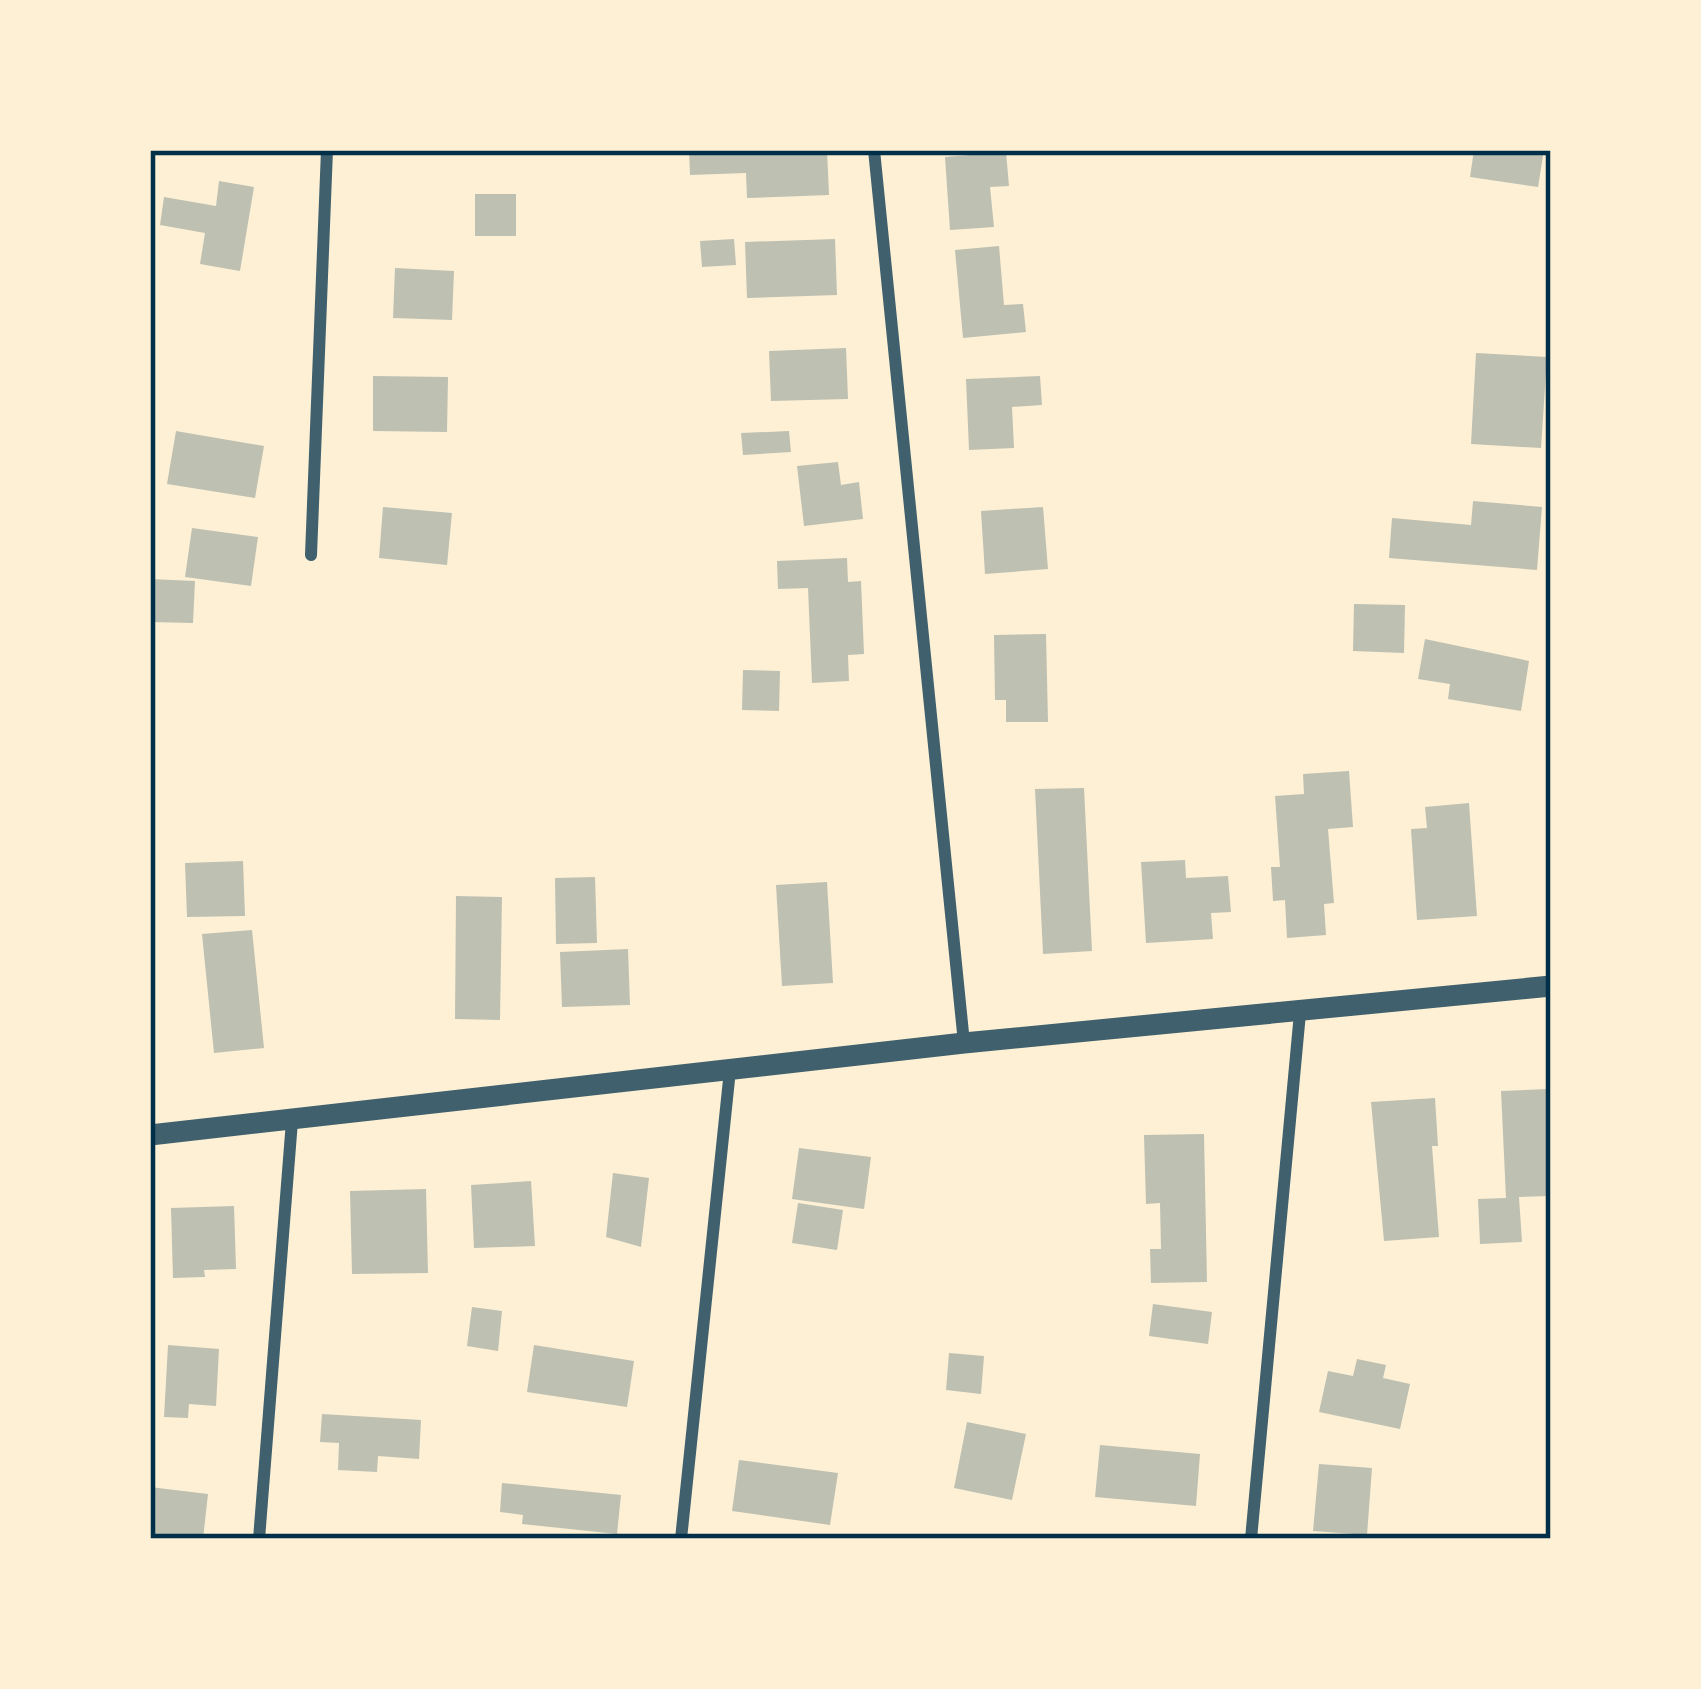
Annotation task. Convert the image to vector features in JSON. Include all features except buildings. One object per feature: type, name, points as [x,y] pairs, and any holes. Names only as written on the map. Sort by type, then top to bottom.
[{"type":"street","points":[[311,555],[326,150]]},
{"type":"street","points":[[874,150],[964,1043]]},
{"type":"street","points":[[150,1135],[964,1043],[1551,986]]},
{"type":"street","points":[[1251,1539],[1300,1013]]},
{"type":"street","points":[[681,1539],[730,1070]]},
{"type":"street","points":[[259,1539],[292,1121]]}]
